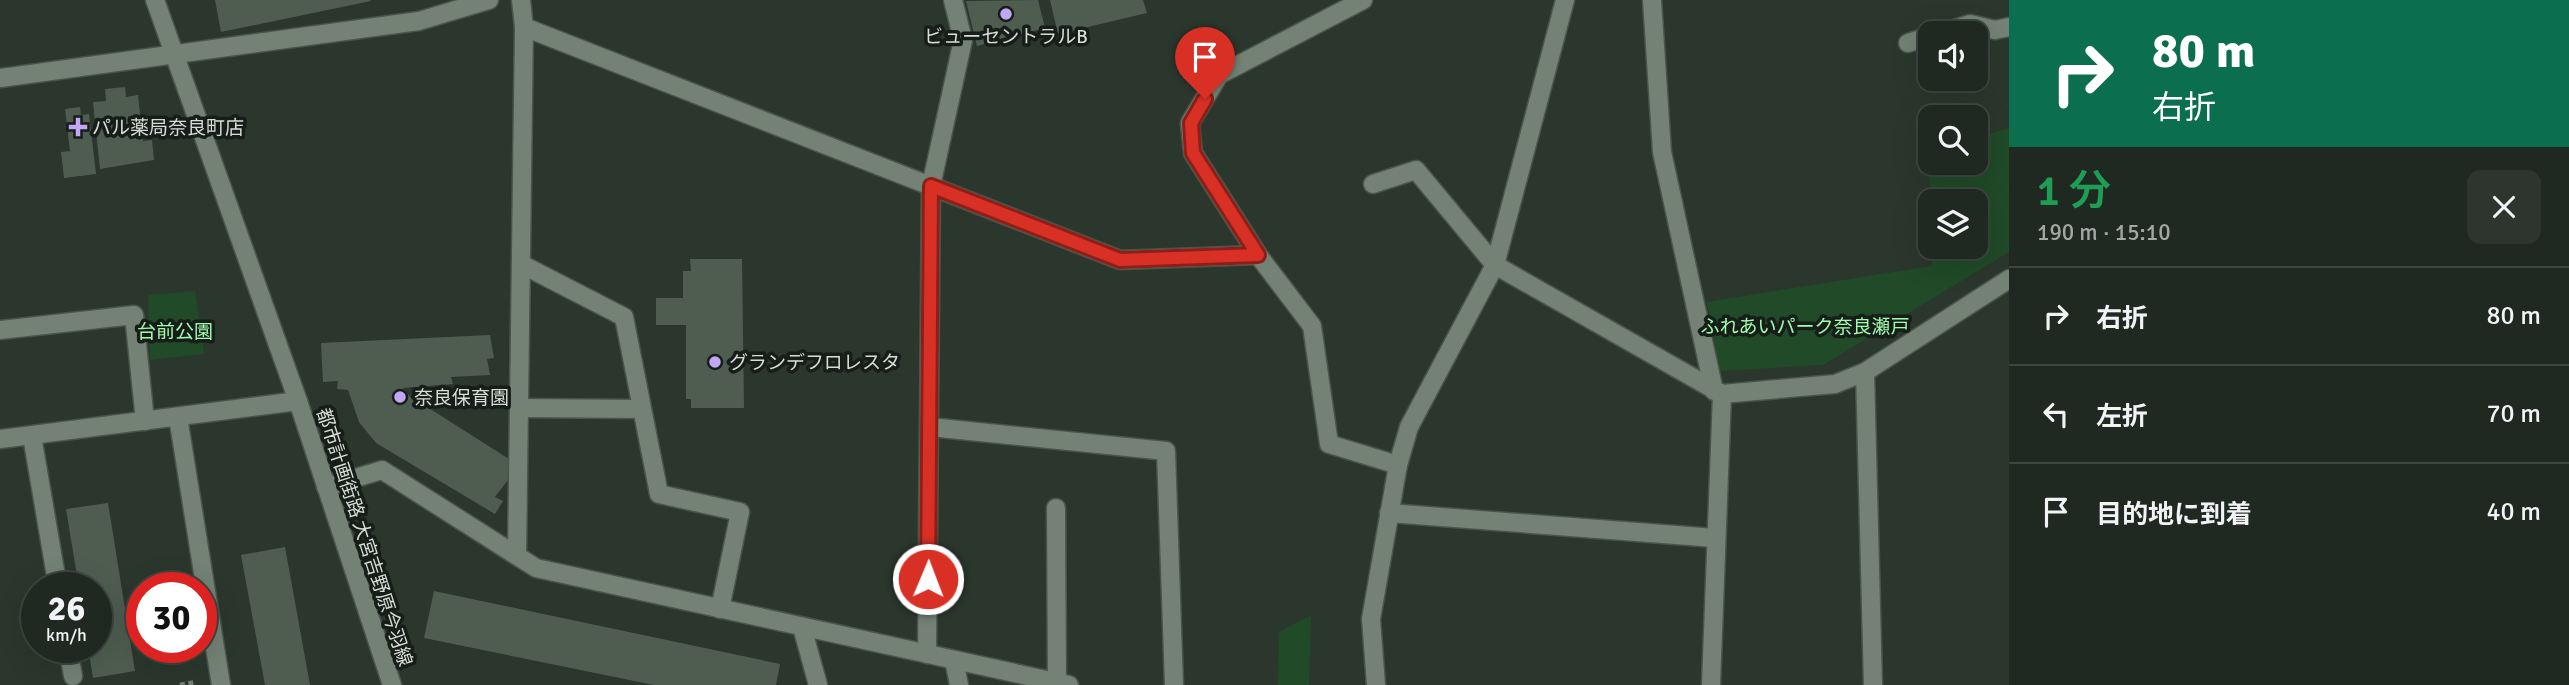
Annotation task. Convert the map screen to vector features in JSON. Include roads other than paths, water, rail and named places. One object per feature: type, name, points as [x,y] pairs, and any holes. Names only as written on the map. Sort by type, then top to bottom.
[{"type":"street","name":"都市計画街路 大宮吉野原今羽線","points":[[155,0],[298,401],[392,685]]},
{"type":"street","points":[[0,78],[419,22],[445,7],[489,0]]},
{"type":"street","points":[[517,555],[524,27],[521,0]]},
{"type":"street","points":[[927,654],[931,186],[963,40],[953,0]]},
{"type":"street","points":[[1363,0],[1219,75],[1191,123],[1193,153],[1258,255],[1312,326],[1329,444],[1398,466]]},
{"type":"street","points":[[1376,685],[1371,619],[1398,466],[1409,427],[1495,265],[1565,0]]},
{"type":"street","points":[[1652,0],[1662,152],[1718,393],[1711,685]]},
{"type":"street","points":[[524,27],[1120,260],[1258,255]]},
{"type":"street","points":[[1988,28],[1995,30],[2009,27]]},
{"type":"street","points":[[1908,43],[1918,40]]},
{"type":"street","points":[[1373,184],[1416,170],[1495,265],[1718,393],[1835,384],[1865,372],[2009,279]]},
{"type":"street","points":[[521,264],[624,317],[659,494],[740,512],[720,609]]},
{"type":"street","points":[[0,330],[134,314],[145,421]]},
{"type":"street","points":[[1865,372],[1873,685]]},
{"type":"street","points":[[0,439],[298,401]]},
{"type":"street","points":[[519,408],[641,409]]},
{"type":"street","points":[[178,416],[221,685]]},
{"type":"street","points":[[930,428],[1166,451],[1174,685]]},
{"type":"street","points":[[32,436],[55,572]]},
{"type":"street","points":[[326,487],[382,470],[536,568],[1063,684],[1056,509]]},
{"type":"street","points":[[1390,513],[1715,538]]},
{"type":"street","points":[[802,628],[818,685]]},
{"type":"street","points":[[954,660],[959,685]]},
{"type":"street","points":[[71,663],[73,676]]},
{"type":"place","name":"ビューセントラルB","points":[[1006,14]]},
{"type":"place","name":"パル薬局奈良町店","points":[[78,127]]},
{"type":"place","name":"グランデフロレスタ","points":[[715,362]]},
{"type":"place","name":"奈良保育園","points":[[400,397]]},
{"type":"park label","name":"ふれあいパーク奈良瀬戸","points":[[1805,326]]},
{"type":"park label","name":"台前公園","points":[[175,331]]}]
